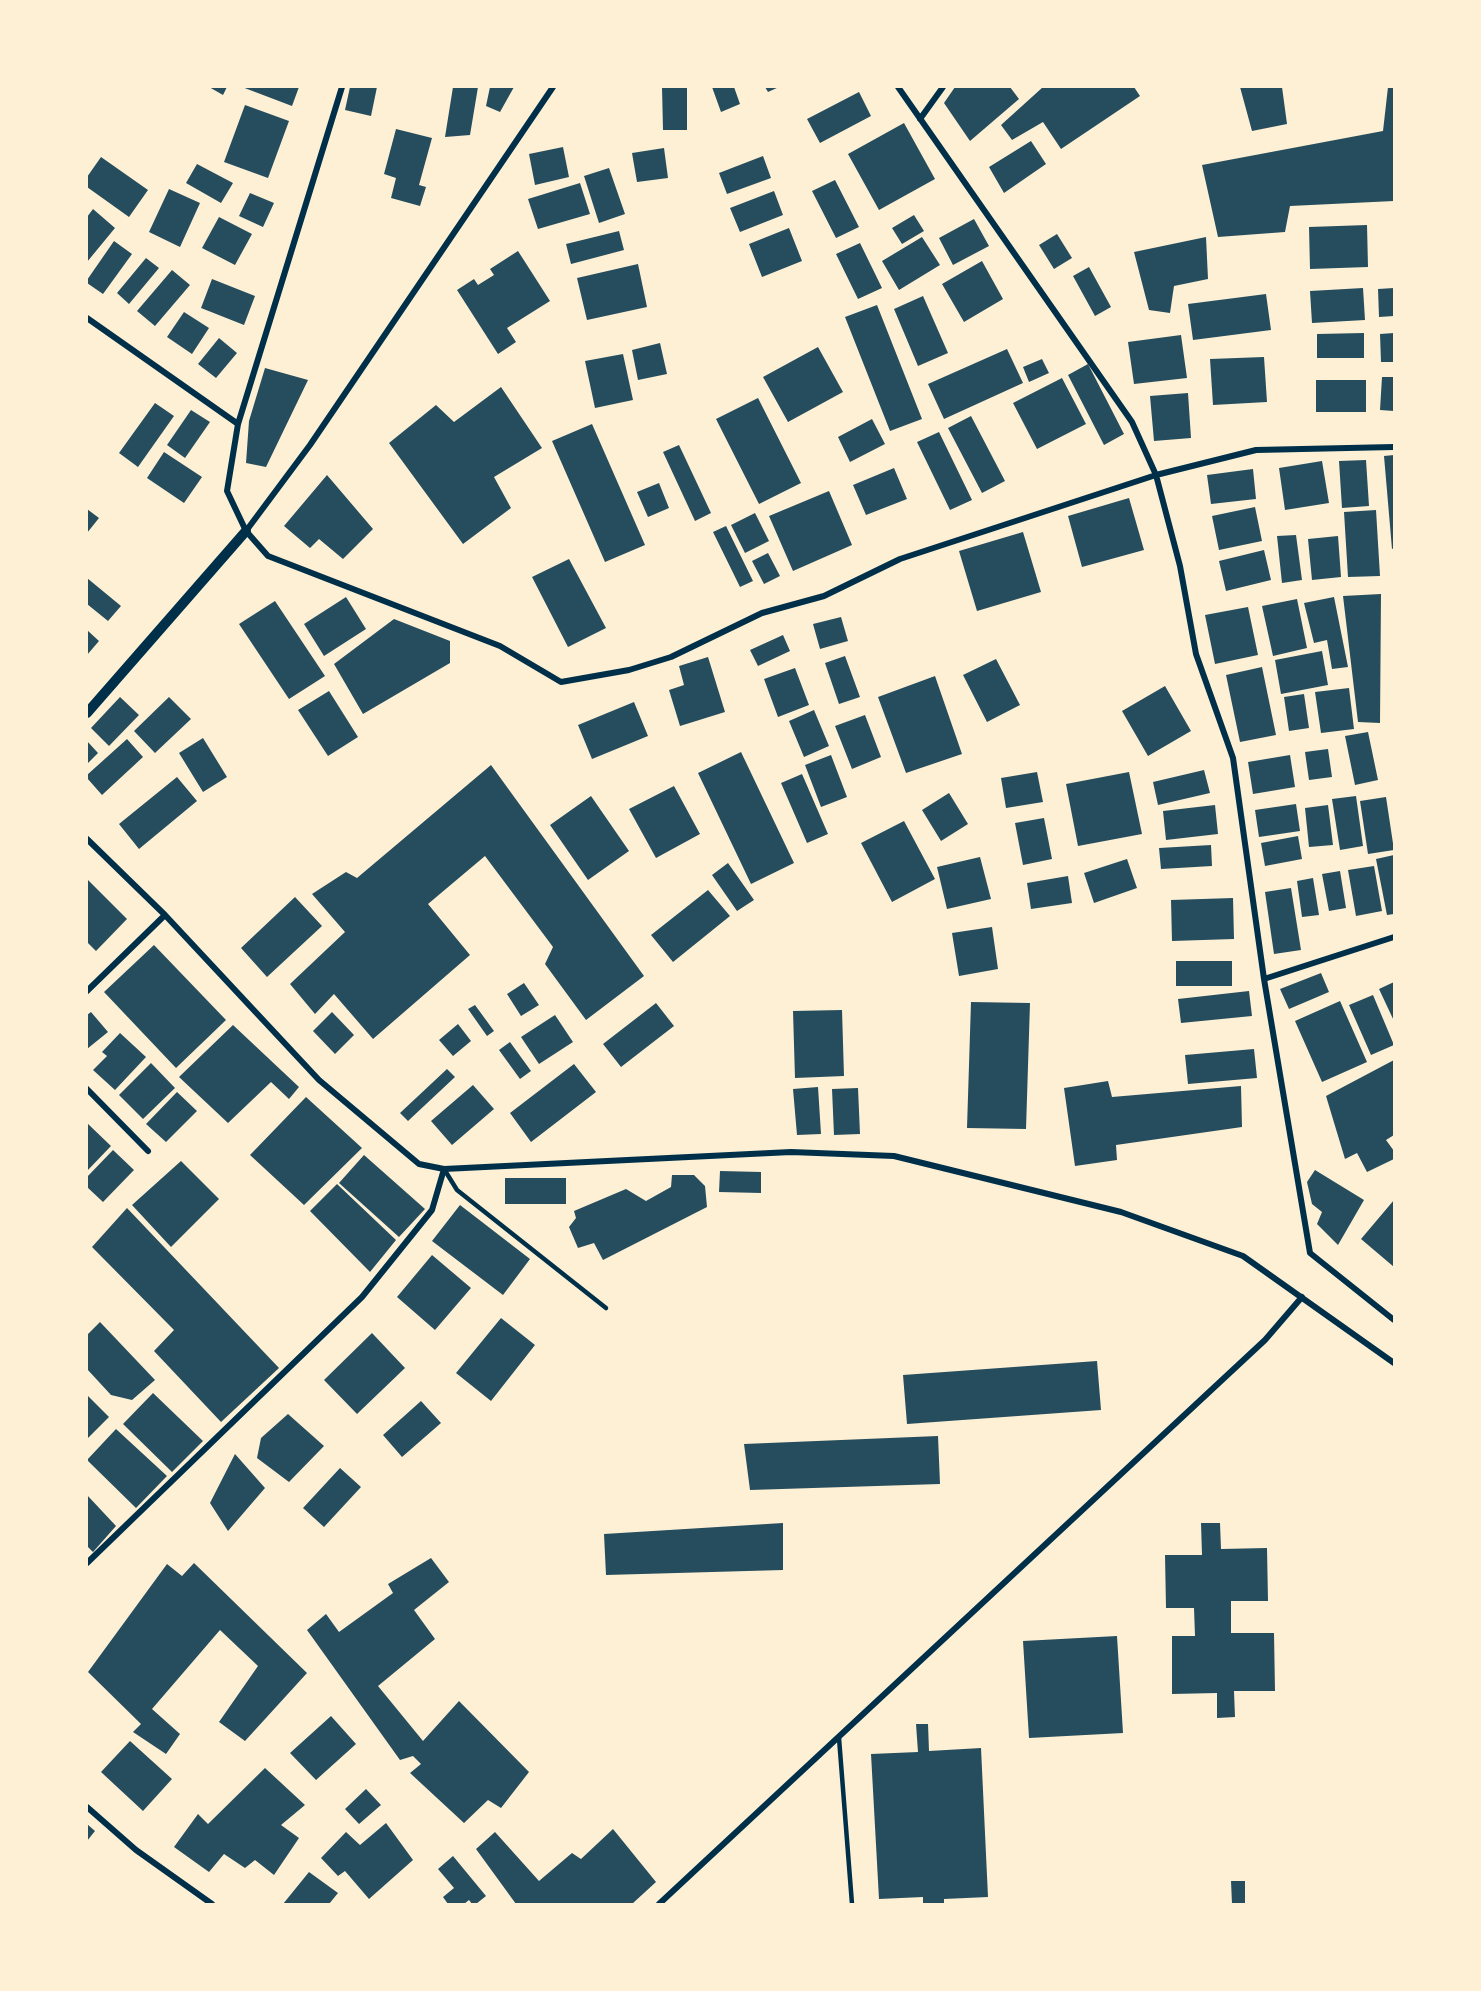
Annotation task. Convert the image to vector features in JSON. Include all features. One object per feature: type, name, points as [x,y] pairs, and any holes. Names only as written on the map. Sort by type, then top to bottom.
[{"type":"street","points":[[342,87],[238,424],[227,490],[246,531],[268,556],[500,646],[561,682],[629,670],[671,657],[762,613],[824,596],[900,559],[1156,475],[1256,450],[1394,447]]},
{"type":"street","points":[[87,713],[246,531],[310,445],[553,87]]},
{"type":"street","points":[[898,87],[1132,422],[1156,475],[1180,566],[1196,654],[1233,758],[1264,979],[1310,1252],[1394,1320]]},
{"type":"street","points":[[920,119],[943,87]]},
{"type":"street","points":[[87,318],[238,424]]},
{"type":"street","points":[[87,839],[165,915],[319,1080],[419,1164],[444,1169],[791,1152],[894,1156],[1121,1212],[1243,1256],[1394,1363]]},
{"type":"street","points":[[87,991],[165,915]]},
{"type":"street","points":[[1264,979],[1394,937]]},
{"type":"street","points":[[87,1089],[148,1150]]},
{"type":"street","points":[[87,1563],[362,1297],[432,1210],[444,1169]]},
{"type":"street","points":[[659,1904],[1265,1340],[1302,1297]]},
{"type":"street","points":[[87,1807],[136,1850],[212,1904]]},
{"type":"lane","points":[[444,1169],[457,1190],[606,1308]]},
{"type":"lane","points":[[839,1738],[852,1904]]},
{"type":"building","points":[[209,87],[227,87],[223,95]]},
{"type":"building","points":[[242,87],[299,87],[292,106]]},
{"type":"building","points":[[350,87],[377,87],[371,116],[345,110]]},
{"type":"building","points":[[453,87],[478,87],[470,135],[445,137]]},
{"type":"building","points":[[490,87],[514,87],[500,112],[486,106]]},
{"type":"building","points":[[662,87],[687,87],[687,130],[663,130]]},
{"type":"building","points":[[712,87],[734,87],[740,104],[721,112]]},
{"type":"building","points":[[765,87],[779,87],[768,92]]},
{"type":"building","points":[[955,87],[1010,87],[1019,99],[970,141],[944,103]]},
{"type":"building","points":[[1043,87],[1134,87],[1140,96],[1061,149],[1043,122],[1012,140],[1001,125]]},
{"type":"building","points":[[1240,87],[1282,87],[1287,124],[1252,131]]},
{"type":"building","points":[[1388,87],[1394,87],[1394,201],[1290,206],[1285,232],[1218,237],[1202,165],[1383,131]]},
{"type":"building","points":[[859,92],[871,116],[820,143],[807,119]]},
{"type":"building","points":[[245,105],[289,121],[268,178],[224,162]]},
{"type":"building","points":[[904,123],[935,179],[879,210],[848,154]]},
{"type":"building","points":[[396,129],[432,138],[419,185],[426,187],[420,206],[391,198],[396,178],[384,174]]},
{"type":"building","points":[[1031,141],[1046,164],[1004,193],[989,167]]},
{"type":"building","points":[[563,147],[569,177],[535,185],[529,154]]},
{"type":"building","points":[[664,148],[668,178],[637,182],[632,153]]},
{"type":"building","points":[[763,156],[771,178],[727,194],[719,173]]},
{"type":"building","points":[[101,157],[148,190],[129,217],[87,187],[87,177]]},
{"type":"building","points":[[197,164],[233,183],[221,203],[186,183]]},
{"type":"building","points":[[609,168],[625,214],[599,223],[584,176]]},
{"type":"building","points":[[835,180],[859,227],[836,238],[812,191]]},
{"type":"building","points":[[580,183],[590,214],[538,229],[528,199]]},
{"type":"building","points":[[169,189],[200,203],[180,247],[149,232]]},
{"type":"building","points":[[774,191],[783,215],[740,232],[730,208]]},
{"type":"building","points":[[250,193],[274,203],[263,227],[239,216]]},
{"type":"building","points":[[93,209],[115,228],[87,262],[87,217]]},
{"type":"building","points":[[914,215],[924,231],[902,244],[892,228]]},
{"type":"building","points":[[219,217],[252,234],[235,265],[202,248]]},
{"type":"building","points":[[974,219],[989,246],[953,265],[939,238]]},
{"type":"building","points":[[1367,225],[1368,267],[1310,269],[1309,227]]},
{"type":"building","points":[[789,228],[802,261],[762,277],[749,244]]},
{"type":"building","points":[[619,231],[624,250],[571,264],[566,244]]},
{"type":"building","points":[[1057,234],[1072,258],[1054,269],[1039,245]]},
{"type":"building","points":[[922,237],[940,265],[899,290],[882,261]]},
{"type":"building","points":[[1206,237],[1208,279],[1174,286],[1170,313],[1149,310],[1134,252]]},
{"type":"building","points":[[114,241],[132,254],[103,294],[87,283],[87,280]]},
{"type":"building","points":[[860,243],[882,288],[858,299],[836,254]]},
{"type":"building","points":[[518,251],[550,301],[507,328],[516,342],[498,354],[457,290],[474,279],[478,285],[494,275],[490,269]]},
{"type":"building","points":[[146,258],[159,268],[129,304],[117,293]]},
{"type":"building","points":[[982,261],[1003,299],[964,322],[942,284]]},
{"type":"building","points":[[638,264],[647,307],[587,320],[577,278]]},
{"type":"building","points":[[1089,267],[1111,307],[1095,316],[1073,276]]},
{"type":"building","points":[[172,270],[190,285],[155,326],[137,311]]},
{"type":"building","points":[[212,279],[255,296],[244,325],[201,308]]},
{"type":"building","points":[[1363,288],[1365,320],[1312,323],[1310,291]]},
{"type":"building","points":[[1394,288],[1394,316],[1379,317],[1378,289]]},
{"type":"building","points":[[1266,294],[1271,330],[1193,340],[1188,304]]},
{"type":"building","points":[[923,296],[948,353],[918,366],[894,309]]},
{"type":"building","points":[[877,305],[922,419],[890,431],[845,317]]},
{"type":"building","points":[[184,312],[209,328],[192,354],[167,337]]},
{"type":"building","points":[[1364,333],[1364,358],[1317,358],[1317,334]]},
{"type":"building","points":[[1394,333],[1394,362],[1381,362],[1380,334]]},
{"type":"building","points":[[1181,335],[1187,378],[1134,384],[1128,342]]},
{"type":"building","points":[[219,338],[237,353],[216,378],[198,364]]},
{"type":"building","points":[[660,343],[667,374],[638,380],[632,350]]},
{"type":"building","points":[[818,347],[843,392],[788,422],[763,377]]},
{"type":"building","points":[[1007,349],[1023,383],[944,419],[928,384]]},
{"type":"building","points":[[623,354],[633,400],[595,408],[585,361]]},
{"type":"building","points":[[1264,357],[1267,402],[1213,405],[1210,359]]},
{"type":"building","points":[[1042,359],[1049,373],[1029,382],[1023,367]]},
{"type":"building","points":[[1088,364],[1124,434],[1104,445],[1068,375]]},
{"type":"building","points":[[265,368],[308,380],[266,467],[246,463],[249,421]]},
{"type":"building","points":[[1382,377],[1394,377],[1394,411],[1380,410]]},
{"type":"building","points":[[1062,378],[1086,424],[1037,449],[1013,403]]},
{"type":"building","points":[[1316,380],[1366,380],[1366,412],[1316,412]]},
{"type":"building","points":[[501,387],[542,448],[494,477],[511,508],[463,544],[389,443],[436,405],[454,422]]},
{"type":"building","points":[[1188,393],[1191,438],[1154,441],[1150,396]]},
{"type":"building","points":[[758,398],[801,483],[759,504],[716,419]]},
{"type":"building","points":[[155,403],[174,416],[138,467],[119,453]]},
{"type":"building","points":[[191,410],[210,422],[185,458],[167,445]]},
{"type":"building","points":[[971,416],[1005,481],[982,493],[948,428]]},
{"type":"building","points":[[872,419],[885,444],[850,462],[838,437]]},
{"type":"building","points":[[592,424],[645,545],[605,562],[552,441]]},
{"type":"building","points":[[939,432],[972,500],[950,510],[917,442]]},
{"type":"building","points":[[679,445],[711,513],[695,521],[663,452]]},
{"type":"building","points":[[164,452],[202,477],[184,503],[147,478]]},
{"type":"building","points":[[1394,455],[1394,548],[1392,549],[1384,456]]},
{"type":"building","points":[[1366,460],[1369,506],[1342,508],[1339,461]]},
{"type":"building","points":[[1322,461],[1329,503],[1285,510],[1279,468]]},
{"type":"building","points":[[894,468],[907,499],[866,515],[853,485]]},
{"type":"building","points":[[1253,469],[1256,499],[1211,504],[1207,475]]},
{"type":"building","points":[[327,475],[373,529],[343,559],[319,539],[310,548],[284,526]]},
{"type":"building","points":[[659,483],[669,508],[648,517],[637,492]]},
{"type":"building","points":[[829,491],[852,545],[793,571],[769,516]]},
{"type":"building","points":[[1129,498],[1144,550],[1082,567],[1068,516]]},
{"type":"building","points":[[1255,507],[1262,541],[1219,550],[1212,516]]},
{"type":"building","points":[[87,509],[99,518],[87,533]]},
{"type":"building","points":[[1376,510],[1380,576],[1348,577],[1344,512]]},
{"type":"building","points":[[755,513],[769,541],[745,553],[731,525]]},
{"type":"building","points":[[726,526],[753,581],[740,587],[713,532]]},
{"type":"building","points":[[1023,532],[1041,592],[977,611],[959,551]]},
{"type":"building","points":[[1296,535],[1302,580],[1282,583],[1277,536]]},
{"type":"building","points":[[1338,536],[1341,577],[1312,580],[1308,539]]},
{"type":"building","points":[[1264,550],[1271,580],[1226,591],[1219,561]]},
{"type":"building","points":[[768,553],[780,576],[764,584],[752,561]]},
{"type":"building","points":[[569,559],[606,628],[568,647],[532,577]]},
{"type":"building","points":[[87,578],[121,606],[108,621],[87,604]]},
{"type":"building","points":[[1381,594],[1380,723],[1358,722],[1343,596]]},
{"type":"building","points":[[346,597],[366,629],[324,656],[304,624]]},
{"type":"building","points":[[1334,597],[1348,667],[1332,669],[1327,640],[1314,643],[1304,603]]},
{"type":"building","points":[[1297,599],[1307,648],[1273,656],[1262,606]]},
{"type":"building","points":[[275,601],[325,676],[289,699],[239,624]]},
{"type":"building","points":[[1248,607],[1258,655],[1215,664],[1205,615]]},
{"type":"building","points":[[841,617],[848,641],[820,649],[813,624]]},
{"type":"building","points":[[394,619],[450,641],[450,663],[363,714],[334,664]]},
{"type":"building","points":[[87,630],[99,641],[87,655]]},
{"type":"building","points":[[783,635],[790,651],[758,666],[750,650]]},
{"type":"building","points":[[1322,651],[1328,685],[1281,694],[1275,660]]},
{"type":"building","points":[[845,656],[860,697],[839,704],[825,663]]},
{"type":"building","points":[[708,657],[725,712],[680,726],[669,690],[684,685],[679,666]]},
{"type":"building","points":[[996,659],[1020,705],[987,722],[963,675]]},
{"type":"building","points":[[1262,667],[1276,735],[1240,742],[1226,675]]},
{"type":"building","points":[[795,668],[809,705],[778,717],[764,679]]},
{"type":"building","points":[[935,676],[962,754],[906,773],[878,697]]},
{"type":"building","points":[[1165,686],[1191,731],[1148,756],[1122,711]]},
{"type":"building","points":[[1349,688],[1354,729],[1321,733],[1315,692]]},
{"type":"building","points":[[329,691],[358,737],[328,756],[298,710]]},
{"type":"building","points":[[1304,694],[1309,728],[1289,731],[1284,697]]},
{"type":"building","points":[[120,697],[139,715],[109,746],[91,728]]},
{"type":"building","points":[[169,697],[191,719],[155,753],[134,731]]},
{"type":"building","points":[[634,702],[648,736],[592,759],[578,725]]},
{"type":"building","points":[[814,710],[829,746],[804,757],[789,721]]},
{"type":"building","points":[[865,715],[881,757],[852,769],[835,726]]},
{"type":"building","points":[[1368,732],[1378,780],[1355,785],[1345,736]]},
{"type":"building","points":[[203,738],[227,777],[203,792],[179,753]]},
{"type":"building","points":[[127,739],[143,757],[102,795],[87,775]]},
{"type":"building","points":[[87,741],[98,753],[87,764]]},
{"type":"building","points":[[1328,749],[1332,777],[1309,780],[1305,752]]},
{"type":"building","points":[[741,752],[794,863],[751,884],[698,773]]},
{"type":"building","points":[[831,755],[847,797],[821,807],[805,765]]},
{"type":"building","points":[[1290,755],[1295,787],[1253,794],[1248,762]]},
{"type":"building","points":[[491,765],[644,976],[586,1020],[545,964],[553,947],[485,856],[428,904],[470,955],[373,1039],[334,994],[315,1014],[290,984],[345,932],[312,894],[346,872],[357,878]]},
{"type":"building","points":[[1204,770],[1210,793],[1158,805],[1153,782]]},
{"type":"building","points":[[1037,772],[1043,802],[1006,808],[1001,778]]},
{"type":"building","points":[[1129,772],[1142,834],[1078,846],[1066,784]]},
{"type":"building","points":[[802,774],[828,834],[807,843],[781,783]]},
{"type":"building","points":[[177,777],[197,801],[139,849],[119,824]]},
{"type":"building","points":[[674,786],[700,834],[656,858],[629,809]]},
{"type":"building","points":[[949,793],[968,824],[941,841],[922,810]]},
{"type":"building","points":[[591,796],[629,851],[588,880],[550,825]]},
{"type":"building","points":[[1356,796],[1363,846],[1340,850],[1332,799]]},
{"type":"building","points":[[1386,797],[1394,850],[1368,854],[1360,801]]},
{"type":"building","points":[[1296,804],[1300,831],[1259,837],[1255,810]]},
{"type":"building","points":[[1215,805],[1218,834],[1166,840],[1163,811]]},
{"type":"building","points":[[1328,805],[1333,845],[1309,847],[1305,808]]},
{"type":"building","points":[[1044,818],[1052,859],[1023,865],[1015,823]]},
{"type":"building","points":[[904,821],[935,879],[892,902],[861,843]]},
{"type":"building","points":[[1298,836],[1302,859],[1265,866],[1261,843]]},
{"type":"building","points":[[1211,845],[1212,866],[1161,869],[1159,848]]},
{"type":"building","points":[[1394,855],[1394,914],[1387,915],[1376,859]]},
{"type":"building","points":[[980,857],[991,899],[947,909],[937,867]]},
{"type":"building","points":[[1127,859],[1137,888],[1094,903],[1084,873]]},
{"type":"building","points":[[728,863],[754,900],[737,911],[712,875]]},
{"type":"building","points":[[1374,866],[1382,911],[1356,916],[1348,870]]},
{"type":"building","points":[[1340,871],[1346,908],[1329,911],[1322,874]]},
{"type":"building","points":[[1068,876],[1072,903],[1031,909],[1027,883]]},
{"type":"building","points":[[1313,878],[1319,915],[1302,917],[1297,881]]},
{"type":"building","points":[[87,879],[127,919],[96,951],[87,942]]},
{"type":"building","points":[[1291,888],[1301,950],[1274,954],[1265,892]]},
{"type":"building","points":[[708,890],[730,916],[673,962],[651,935]]},
{"type":"building","points":[[295,897],[322,926],[267,977],[241,948]]},
{"type":"building","points":[[1233,898],[1234,939],[1172,941],[1171,900]]},
{"type":"building","points":[[992,927],[998,969],[959,976],[952,933]]},
{"type":"building","points":[[154,945],[226,1020],[176,1068],[104,992]]},
{"type":"building","points":[[1176,961],[1232,961],[1232,986],[1176,986]]},
{"type":"building","points":[[1321,973],[1329,992],[1289,1009],[1280,989]]},
{"type":"building","points":[[1394,982],[1394,1021],[1379,989]]},
{"type":"building","points":[[524,983],[539,1005],[521,1016],[507,994]]},
{"type":"building","points":[[1249,991],[1252,1016],[1181,1023],[1178,999]]},
{"type":"building","points":[[1373,995],[1394,1045],[1371,1055],[1349,1005]]},
{"type":"building","points":[[1340,1001],[1367,1062],[1322,1082],[1295,1021]]},
{"type":"building","points":[[971,1002],[1030,1003],[1026,1129],[967,1128]]},
{"type":"building","points":[[656,1003],[674,1026],[621,1067],[603,1044]]},
{"type":"building","points":[[475,1005],[494,1031],[487,1036],[468,1009]]},
{"type":"building","points":[[842,1010],[844,1076],[795,1078],[793,1011]]},
{"type":"building","points":[[91,1012],[108,1032],[87,1049],[87,1015]]},
{"type":"building","points":[[332,1012],[354,1035],[335,1054],[313,1031]]},
{"type":"building","points":[[555,1015],[573,1042],[539,1064],[521,1037]]},
{"type":"building","points":[[458,1024],[471,1041],[453,1056],[439,1040]]},
{"type":"building","points":[[233,1025],[299,1087],[289,1099],[271,1082],[228,1123],[179,1077]]},
{"type":"building","points":[[120,1033],[146,1057],[115,1090],[93,1070],[107,1056],[102,1052]]},
{"type":"building","points":[[510,1042],[531,1071],[520,1079],[499,1050]]},
{"type":"building","points":[[1254,1049],[1257,1078],[1188,1084],[1185,1055]]},
{"type":"building","points":[[1394,1060],[1394,1135],[1386,1140],[1394,1151],[1394,1159],[1367,1172],[1357,1153],[1345,1159],[1326,1096]]},
{"type":"building","points":[[151,1063],[175,1088],[143,1119],[119,1095]]},
{"type":"building","points":[[574,1064],[596,1092],[531,1142],[510,1113]]},
{"type":"building","points":[[447,1069],[455,1077],[408,1121],[400,1113]]},
{"type":"building","points":[[1108,1081],[1112,1097],[1241,1086],[1242,1127],[1116,1145],[1117,1160],[1075,1166],[1064,1088]]},
{"type":"building","points":[[473,1085],[494,1109],[452,1145],[431,1121]]},
{"type":"building","points":[[818,1087],[821,1134],[797,1135],[793,1089]]},
{"type":"building","points":[[858,1088],[860,1134],[834,1135],[832,1089]]},
{"type":"building","points":[[177,1092],[197,1111],[166,1142],[146,1124]]},
{"type":"building","points":[[306,1097],[362,1148],[304,1205],[250,1155]]},
{"type":"building","points":[[87,1123],[111,1146],[87,1171]]},
{"type":"building","points":[[113,1150],[134,1170],[103,1202],[87,1187],[87,1177]]},
{"type":"building","points":[[364,1155],[425,1209],[399,1237],[339,1183]]},
{"type":"building","points":[[181,1161],[219,1199],[171,1247],[132,1205]]},
{"type":"building","points":[[1315,1170],[1364,1200],[1338,1245],[1317,1224],[1322,1212],[1312,1204],[1307,1182]]},
{"type":"building","points":[[720,1171],[761,1172],[761,1193],[719,1192]]},
{"type":"building","points":[[672,1175],[694,1175],[705,1186],[707,1207],[603,1260],[594,1243],[578,1248],[569,1227],[576,1218],[574,1211],[626,1189],[646,1201],[671,1187]]},
{"type":"building","points":[[505,1178],[566,1178],[566,1204],[505,1204]]},
{"type":"building","points":[[337,1184],[396,1240],[370,1272],[310,1211]]},
{"type":"building","points":[[1394,1200],[1394,1267],[1361,1239]]},
{"type":"building","points":[[460,1205],[530,1259],[503,1295],[432,1241]]},
{"type":"building","points":[[127,1208],[279,1368],[221,1422],[154,1351],[174,1330],[92,1247]]},
{"type":"building","points":[[432,1255],[471,1288],[435,1330],[397,1297]]},
{"type":"building","points":[[501,1318],[535,1345],[491,1401],[456,1373]]},
{"type":"building","points":[[100,1322],[155,1380],[132,1400],[111,1395],[87,1369],[87,1335]]},
{"type":"building","points":[[372,1333],[405,1368],[357,1414],[324,1380]]},
{"type":"building","points":[[1097,1361],[1101,1410],[907,1424],[903,1375]]},
{"type":"building","points":[[153,1393],[203,1441],[172,1472],[123,1424]]},
{"type":"building","points":[[87,1395],[109,1417],[87,1439]]},
{"type":"building","points":[[421,1401],[441,1423],[402,1457],[383,1435]]},
{"type":"building","points":[[288,1414],[324,1446],[289,1482],[257,1458],[261,1438]]},
{"type":"building","points":[[116,1429],[167,1476],[136,1508],[87,1460]]},
{"type":"building","points":[[938,1436],[940,1484],[750,1490],[744,1444]]},
{"type":"building","points":[[235,1454],[265,1488],[228,1531],[210,1503]]},
{"type":"building","points":[[340,1468],[361,1487],[324,1527],[303,1508]]},
{"type":"building","points":[[87,1495],[116,1526],[93,1552],[87,1546]]},
{"type":"building","points":[[783,1523],[783,1570],[606,1575],[604,1534]]},
{"type":"building","points":[[1201,1523],[1220,1523],[1221,1549],[1267,1548],[1268,1601],[1231,1601],[1231,1633],[1274,1633],[1275,1691],[1234,1691],[1235,1717],[1217,1718],[1217,1693],[1172,1694],[1172,1636],[1195,1636],[1194,1608],[1166,1608],[1165,1555],[1202,1555]]},
{"type":"building","points":[[431,1558],[449,1582],[414,1610],[435,1639],[378,1686],[423,1741],[459,1701],[529,1772],[501,1808],[488,1800],[464,1823],[410,1773],[421,1764],[413,1756],[400,1760],[307,1630],[326,1614],[339,1632],[393,1593],[388,1584]]},
{"type":"building","points":[[194,1563],[307,1673],[245,1741],[219,1722],[258,1666],[220,1630],[152,1709],[180,1734],[166,1754],[133,1732],[141,1724],[88,1672],[167,1564],[182,1576]]},
{"type":"building","points":[[1117,1636],[1123,1733],[1029,1738],[1023,1641]]},
{"type":"building","points":[[331,1716],[356,1744],[316,1780],[290,1753]]},
{"type":"building","points":[[916,1724],[928,1724],[929,1751],[981,1748],[988,1897],[944,1899],[944,1904],[923,1904],[923,1897],[879,1899],[871,1754],[918,1752]]},
{"type":"building","points":[[130,1741],[172,1779],[143,1811],[101,1772]]},
{"type":"building","points":[[265,1768],[305,1805],[281,1825],[299,1838],[274,1875],[255,1860],[245,1868],[224,1854],[209,1872],[174,1847],[198,1814],[208,1824]]},
{"type":"building","points":[[366,1789],[381,1805],[359,1824],[345,1809]]},
{"type":"building","points":[[386,1823],[413,1860],[369,1899],[345,1871],[338,1876],[321,1858],[346,1832],[360,1845]]},
{"type":"building","points":[[87,1824],[95,1831],[87,1841]]},
{"type":"building","points":[[613,1829],[656,1882],[632,1904],[516,1904],[476,1849],[495,1832],[539,1881],[572,1853],[581,1859]]},
{"type":"building","points":[[453,1856],[486,1896],[476,1904],[472,1904],[469,1900],[464,1904],[448,1904],[443,1897],[454,1888],[438,1869]]},
{"type":"building","points":[[309,1872],[338,1893],[329,1904],[283,1904]]},
{"type":"building","points":[[1231,1881],[1245,1881],[1245,1904],[1232,1904]]}]
